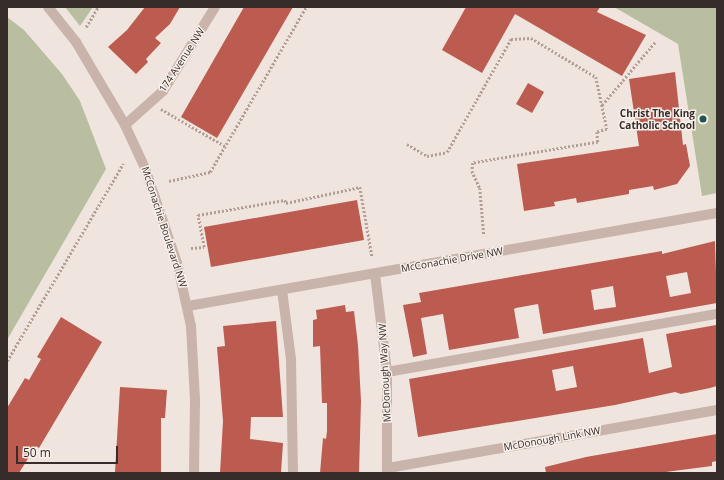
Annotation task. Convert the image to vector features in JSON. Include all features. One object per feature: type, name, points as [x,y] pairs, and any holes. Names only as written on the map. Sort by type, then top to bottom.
[{"type":"street","name":"McConachie Boulevard NW","points":[[48,7],[79,47],[125,124],[159,209],[183,282],[188,306],[195,401],[194,473]]},
{"type":"street","name":"174 Avenue NW","points":[[125,124],[163,91],[215,7]]},
{"type":"street","name":"McConachie Drive NW","points":[[188,306],[717,213]]},
{"type":"street","name":"McDonough Way NW","points":[[375,274],[387,372],[388,470]]},
{"type":"street","points":[[282,290],[291,366],[293,473]]},
{"type":"street","points":[[387,372],[717,314]]},
{"type":"street","name":"McDonough Link NW","points":[[388,470],[717,410]]},
{"type":"path","points":[[86,27],[98,7]]},
{"type":"path","points":[[169,181],[210,172],[306,7]]},
{"type":"path","points":[[407,144],[427,156],[447,152],[511,39],[531,38],[596,77],[607,130],[597,132],[598,142],[473,163],[472,171],[480,188],[484,236]]},
{"type":"path","points":[[602,105],[654,42]]},
{"type":"path","points":[[160,109],[225,146]]},
{"type":"path","points":[[7,361],[123,164]]},
{"type":"path","points":[[191,248],[204,246],[198,215],[296,201],[295,198],[360,187],[372,256]]},
{"type":"green space","points":[[65,7],[93,7],[80,26]]},
{"type":"green space","name":"Christ The King Catholic School","points":[[614,7],[717,7],[717,193],[702,196],[678,44]]},
{"type":"green space","points":[[7,17],[24,30],[62,74],[80,101],[106,169],[7,340]]},
{"type":"building","points":[[145,7],[180,7],[170,24],[155,38],[161,43],[146,59],[148,62],[136,74],[108,47],[127,30]]},
{"type":"building","points":[[244,7],[293,7],[217,138],[181,117]]},
{"type":"building","points":[[466,7],[600,7],[597,12],[646,35],[622,76],[515,14],[482,73],[442,50]]},
{"type":"building","points":[[675,72],[683,145],[686,144],[690,166],[677,184],[654,190],[653,186],[629,190],[629,194],[577,203],[576,198],[554,202],[555,206],[524,211],[517,164],[639,146],[629,79]]},
{"type":"building","points":[[528,83],[544,92],[532,113],[516,104]]},
{"type":"building","points":[[357,200],[364,240],[211,267],[204,227]]},
{"type":"building","points":[[715,241],[717,303],[543,334],[538,304],[514,309],[519,338],[449,350],[443,314],[421,318],[427,354],[413,357],[403,305],[421,302],[419,293],[662,251],[662,254]],"holes":[[[687,272],[691,293],[670,297],[666,276]],[[613,286],[616,307],[594,310],[591,290]]]},
{"type":"building","points":[[345,305],[346,312],[354,311],[358,345],[361,401],[359,473],[320,473],[323,438],[326,439],[327,431],[327,403],[322,403],[320,346],[313,347],[313,320],[317,319],[316,310]]},
{"type":"building","points":[[61,317],[102,342],[39,448],[36,446],[19,473],[7,473],[7,408],[25,378],[29,380],[41,359],[37,357]]},
{"type":"building","points":[[276,321],[283,417],[251,417],[250,439],[283,443],[281,473],[220,473],[223,421],[217,347],[225,346],[223,326]]},
{"type":"building","points":[[716,325],[717,386],[681,394],[675,392],[615,405],[418,437],[409,379],[643,338],[649,373],[672,367],[666,334]],"holes":[[[573,366],[577,387],[556,391],[552,370]]]},
{"type":"building","points":[[120,387],[167,390],[165,418],[161,418],[161,473],[115,472]]},
{"type":"building","points":[[717,434],[717,461],[712,462],[712,466],[658,473],[546,473],[545,467],[586,457]]},
{"type":"place","name":"Christ The King Catholic School","points":[[703,119]]}]
